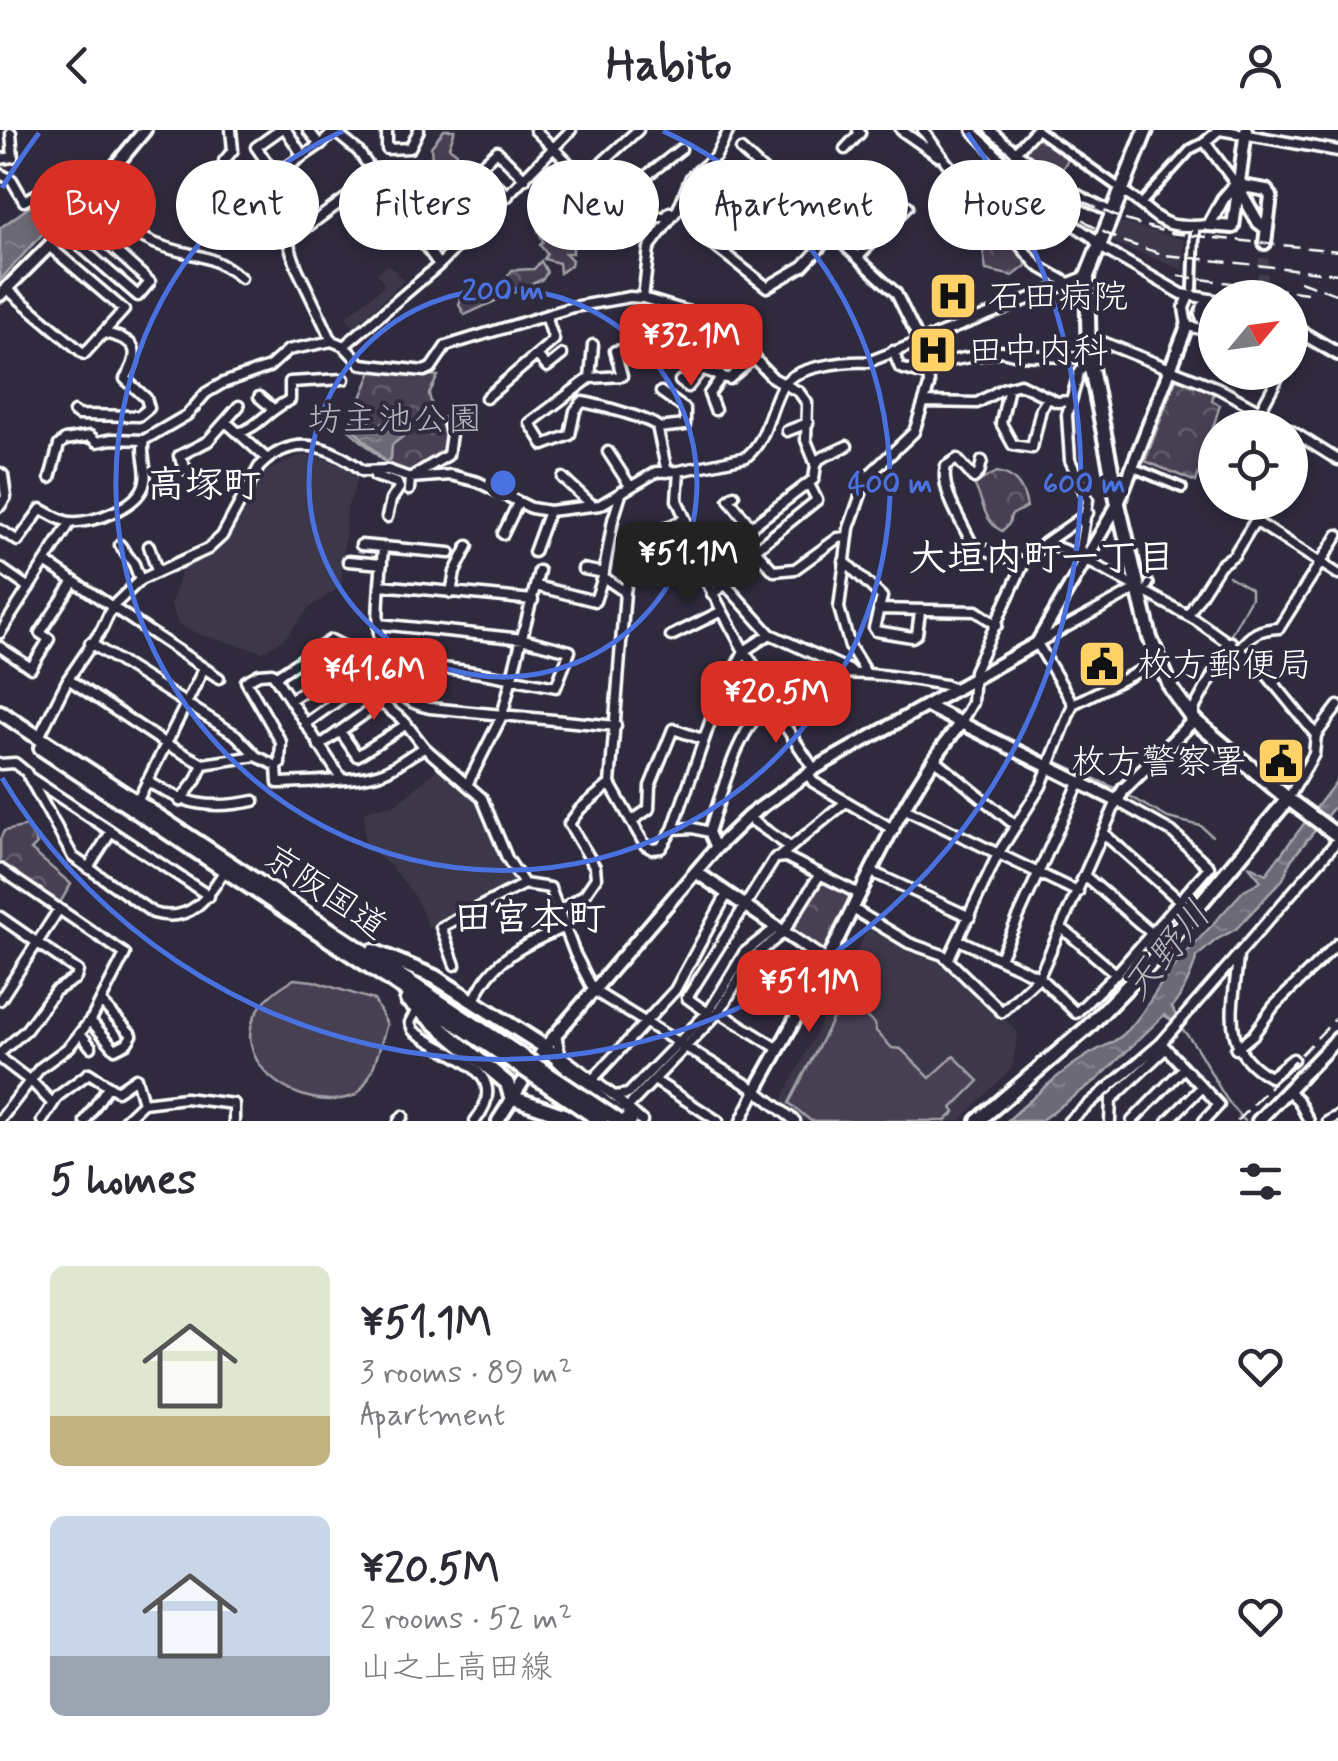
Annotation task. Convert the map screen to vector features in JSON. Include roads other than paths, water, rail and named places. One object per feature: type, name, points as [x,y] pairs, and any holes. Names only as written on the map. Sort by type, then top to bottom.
[{"type":"main road","points":[[1146,130],[1087,276],[1089,359],[1118,504],[1145,586],[1158,662],[1174,694],[1194,720],[1338,837]]},
{"type":"main road","name":"京阪国道","points":[[0,712],[138,800],[601,1121]]},
{"type":"main road","name":"京阪国道","points":[[0,722],[387,980],[624,1116]]},
{"type":"main road","points":[[978,1121],[1087,1028],[1152,960],[1288,799]]},
{"type":"main road","points":[[284,900],[320,916],[374,952],[435,976],[545,1047],[624,1116]]},
{"type":"main road","points":[[387,980],[416,1010],[506,1083],[511,1097],[580,1121]]},
{"type":"street","points":[[121,160],[145,130]]},
{"type":"street","points":[[225,160],[233,150],[231,130]]},
{"type":"street","points":[[266,160],[256,146],[283,130],[303,156]]},
{"type":"street","points":[[308,130],[320,146]]},
{"type":"street","points":[[387,130],[387,150],[410,148],[419,130]]},
{"type":"street","points":[[535,130],[568,160]]},
{"type":"street","points":[[344,346],[439,265],[571,130]]},
{"type":"street","points":[[605,160],[638,130]]},
{"type":"street","points":[[711,160],[729,130]]},
{"type":"street","points":[[845,149],[858,130]]},
{"type":"street","points":[[902,130],[943,160]]},
{"type":"street","points":[[923,130],[945,160]]},
{"type":"street","points":[[972,130],[1000,160]]},
{"type":"street","points":[[990,130],[1050,179],[1114,213]]},
{"type":"street","points":[[1015,152],[1036,130],[1162,223],[1184,228],[1233,227],[1246,132]]},
{"type":"street","points":[[1140,205],[1191,148],[1219,130],[1338,151]]},
{"type":"street","points":[[297,160],[336,131],[364,160]]},
{"type":"street","points":[[0,159],[13,157],[10,133]]},
{"type":"street","points":[[1207,136],[1232,180],[1266,190],[1271,196],[1266,243]]},
{"type":"street","points":[[659,166],[681,149]]},
{"type":"street","points":[[740,150],[751,160]]},
{"type":"street","points":[[508,196],[478,168],[497,152],[525,179]]},
{"type":"street","points":[[0,174],[12,180],[24,200],[30,197]]},
{"type":"street","points":[[1209,225],[1238,181]]},
{"type":"street","points":[[1238,181],[1239,193],[1266,229]]},
{"type":"street","points":[[659,217],[678,209]]},
{"type":"street","points":[[644,298],[649,248],[678,209]]},
{"type":"street","points":[[1081,229],[1100,246],[1198,294]]},
{"type":"street","points":[[1037,643],[1118,504],[1171,370],[1187,326],[1184,308],[1191,292],[1195,231]]},
{"type":"street","points":[[92,232],[109,246],[150,282],[138,296],[80,246],[92,232]]},
{"type":"street","points":[[156,244],[215,259],[241,278]]},
{"type":"street","points":[[45,250],[4,292],[84,354],[124,310],[54,250]]},
{"type":"street","points":[[291,250],[332,340],[370,367],[424,371],[431,368],[446,346],[546,316],[630,297],[706,317],[727,330],[773,378],[805,399],[806,440],[816,464]]},
{"type":"street","points":[[428,250],[439,265]]},
{"type":"street","points":[[721,250],[767,287],[803,266],[818,250]]},
{"type":"street","points":[[850,250],[896,293],[920,342],[929,376],[914,432],[866,478],[847,536],[838,596],[841,618],[850,647],[866,672]]},
{"type":"street","points":[[858,257],[865,250]]},
{"type":"street","points":[[1024,250],[1038,266],[1070,284]]},
{"type":"street","points":[[38,737],[68,678],[102,629],[112,607],[140,580],[208,549],[222,536],[251,479],[266,460],[302,444],[338,452],[363,472],[398,472],[410,478],[452,475],[478,482],[518,503],[549,511],[592,506],[656,472],[679,472],[746,457],[755,450],[766,429],[784,383],[796,374],[848,360],[868,362],[1087,276]]},
{"type":"street","points":[[486,398],[554,340],[546,316]]},
{"type":"street","points":[[1187,326],[1198,328]]},
{"type":"street","points":[[74,412],[139,416],[146,413],[149,402],[125,380],[140,356],[128,340],[104,333]]},
{"type":"street","points":[[1089,337],[1218,388],[1256,410]]},
{"type":"street","points":[[1308,337],[1338,354]]},
{"type":"street","points":[[50,478],[59,445],[65,440],[90,436],[96,442],[112,438],[144,440],[187,415],[206,393],[269,367],[288,350],[332,340]]},
{"type":"street","points":[[590,378],[593,344]]},
{"type":"street","points":[[582,402],[575,411],[570,435],[544,445],[530,423],[590,378],[622,376],[616,351],[642,348],[729,379],[755,357]]},
{"type":"street","points":[[928,365],[1002,351],[1018,356],[1089,359]]},
{"type":"street","points":[[893,352],[900,368],[929,376]]},
{"type":"street","points":[[537,355],[547,367],[562,355]]},
{"type":"street","points":[[1086,558],[1080,548],[1088,500],[1070,460],[1067,415],[1079,373],[1089,359]]},
{"type":"street","points":[[680,381],[688,386],[702,369]]},
{"type":"street","points":[[715,410],[709,394],[722,376]]},
{"type":"street","points":[[238,433],[250,430],[272,408],[290,400],[290,382],[344,380]]},
{"type":"street","points":[[925,402],[977,403],[1020,384],[1057,402],[1069,402]]},
{"type":"street","points":[[1009,387],[1001,423],[1013,445],[1032,448],[1041,409],[1048,398]]},
{"type":"street","points":[[573,392],[582,402],[648,419],[658,428],[667,472]]},
{"type":"street","points":[[658,428],[685,425],[685,409],[661,392]]},
{"type":"street","points":[[259,397],[272,408]]},
{"type":"street","points":[[208,490],[186,470],[179,456],[208,441],[239,406]]},
{"type":"street","points":[[226,422],[266,460]]},
{"type":"street","points":[[410,478],[448,455],[454,434],[448,422]]},
{"type":"street","points":[[787,430],[808,423]]},
{"type":"street","points":[[0,530],[18,542],[41,509],[70,523],[107,517],[142,489],[144,440]]},
{"type":"street","points":[[1308,441],[1338,460]]},
{"type":"street","points":[[847,446],[820,458],[814,479],[751,526],[744,538],[774,571],[794,569],[838,538],[847,536]]},
{"type":"street","points":[[536,586],[595,601],[613,520],[626,488],[608,452]]},
{"type":"street","points":[[982,461],[974,478],[956,459],[946,466],[944,475],[953,504],[973,546],[1024,563]]},
{"type":"street","points":[[1138,470],[1182,488]]},
{"type":"street","points":[[373,471],[374,476],[396,482],[399,488],[387,517]]},
{"type":"street","points":[[679,472],[677,500],[712,594],[772,698],[813,782],[894,830]]},
{"type":"street","points":[[0,473],[6,497],[0,506]]},
{"type":"street","points":[[409,490],[410,478]]},
{"type":"street","points":[[563,478],[592,506]]},
{"type":"street","points":[[712,594],[726,585],[756,550],[817,500],[809,484]]},
{"type":"street","points":[[730,499],[751,526]]},
{"type":"street","points":[[503,534],[518,503]]},
{"type":"street","points":[[534,552],[549,511]]},
{"type":"street","points":[[741,1121],[858,894],[934,759],[972,703],[974,670],[1024,563],[1088,513]]},
{"type":"street","points":[[685,519],[635,542],[625,592],[610,784],[645,845],[652,849],[662,848],[673,829],[702,739],[744,651],[770,634]]},
{"type":"street","points":[[1188,615],[1220,565],[1234,556],[1253,519],[1338,574]]},
{"type":"street","points":[[0,633],[70,523]]},
{"type":"street","points":[[852,909],[909,943],[948,960],[1002,1012],[1039,977],[1120,795],[1194,720],[1194,710],[1235,646],[1262,629],[1279,628],[1338,535]]},
{"type":"street","points":[[1045,543],[1145,586],[1235,646],[1258,664],[1316,735]]},
{"type":"street","points":[[120,545],[140,580]]},
{"type":"street","points":[[361,545],[450,552]]},
{"type":"street","points":[[150,546],[158,570]]},
{"type":"street","points":[[452,593],[455,572],[468,546]]},
{"type":"street","points":[[382,547],[377,604],[383,663],[396,690],[415,706],[616,726]]},
{"type":"street","points":[[348,561],[382,564]]},
{"type":"street","points":[[844,561],[882,597],[876,631],[912,637],[917,634],[920,612]]},
{"type":"street","points":[[45,562],[219,678]]},
{"type":"street","points":[[0,568],[29,588]]},
{"type":"street","points":[[583,569],[603,575],[625,592]]},
{"type":"street","points":[[468,783],[502,716],[539,571]]},
{"type":"street","points":[[0,646],[31,668],[48,639],[40,633],[74,581]]},
{"type":"street","points":[[380,585],[533,600]]},
{"type":"street","points":[[726,585],[770,634],[853,672]]},
{"type":"street","points":[[498,1121],[545,1047],[716,848],[747,818],[811,772],[1145,586]]},
{"type":"street","points":[[0,608],[12,615]]},
{"type":"street","points":[[878,609],[976,611],[997,625]]},
{"type":"street","points":[[671,636],[722,611]]},
{"type":"street","points":[[290,700],[352,663],[514,678],[556,687],[570,650],[523,639],[379,624]]},
{"type":"street","points":[[275,677],[332,640],[344,646],[362,684],[407,724],[425,748],[482,798],[502,847],[524,884]]},
{"type":"street","points":[[90,643],[236,735],[256,756],[277,766]]},
{"type":"street","points":[[1037,643],[1073,704]]},
{"type":"street","points":[[948,960],[998,854],[1051,764],[1073,704],[1158,662]]},
{"type":"street","points":[[138,800],[204,668]]},
{"type":"street","points":[[716,848],[710,832],[744,734],[772,698],[796,683],[853,672],[946,685],[956,690]]},
{"type":"street","points":[[341,778],[272,673],[246,681],[281,742],[278,783],[341,778],[385,772],[408,754],[425,748]]},
{"type":"street","points":[[68,678],[166,744],[203,764],[256,756]]},
{"type":"street","points":[[304,724],[362,684]]},
{"type":"street","points":[[319,746],[380,703]]},
{"type":"street","points":[[928,706],[1051,764],[1079,783],[1120,795],[1172,832],[1209,867],[1116,974],[1076,1013],[1039,977],[959,940]]},
{"type":"street","points":[[1288,799],[1314,754],[1316,735],[1338,706]]},
{"type":"street","points":[[340,731],[358,756],[407,724]]},
{"type":"street","points":[[632,821],[649,809],[650,786],[673,729],[702,739]]},
{"type":"street","points":[[0,754],[3,763],[16,763],[28,776],[208,896]]},
{"type":"street","points":[[934,759],[1016,826]]},
{"type":"street","points":[[180,801],[203,764]]},
{"type":"street","points":[[28,776],[66,848],[88,868],[153,912],[165,916],[194,910],[225,870]]},
{"type":"street","points":[[147,781],[180,801],[223,807],[254,801]]},
{"type":"street","points":[[1000,958],[1079,783]]},
{"type":"street","points":[[560,911],[584,894],[596,878],[595,867],[569,824],[580,809],[610,784]]},
{"type":"street","points":[[687,998],[780,856],[846,802]]},
{"type":"street","points":[[905,809],[1078,892]]},
{"type":"street","points":[[747,818],[790,847]]},
{"type":"street","points":[[673,829],[710,832]]},
{"type":"street","points":[[88,868],[111,832]]},
{"type":"street","points":[[1104,834],[1179,900]]},
{"type":"street","points":[[1110,1121],[1111,1100],[1163,1046],[1338,837]]},
{"type":"street","points":[[780,856],[858,894]]},
{"type":"street","points":[[0,869],[124,954],[102,1003],[70,1047],[40,1068],[0,1120]]},
{"type":"street","points":[[696,872],[826,961]]},
{"type":"street","points":[[872,872],[970,916]]},
{"type":"street","points":[[624,1116],[654,1075],[714,1012],[750,960],[779,930],[820,874]]},
{"type":"street","points":[[1086,876],[1152,933]]},
{"type":"street","points":[[455,964],[441,928],[524,884],[550,888],[594,992],[756,1090],[795,1121]]},
{"type":"street","points":[[594,1078],[675,990],[728,894]]},
{"type":"street","points":[[0,1000],[59,909]]},
{"type":"street","points":[[1,921],[78,971],[76,978],[55,991],[26,1030],[0,1056],[52,1103]]},
{"type":"street","points":[[474,1002],[482,981],[516,948],[565,927]]},
{"type":"street","points":[[1062,928],[1116,974]]},
{"type":"street","points":[[714,1012],[744,954],[779,930]]},
{"type":"street","points":[[1236,1048],[1338,943]]},
{"type":"street","points":[[1238,957],[1232,1033],[1236,1048],[1259,1072],[1270,1077],[1293,1059]]},
{"type":"street","points":[[744,971],[802,1007]]},
{"type":"street","points":[[815,982],[836,994]]},
{"type":"street","points":[[675,990],[779,1049]]},
{"type":"street","points":[[90,1020],[115,1049],[130,1038],[132,1034],[102,1003]]},
{"type":"street","points":[[416,1010],[410,1022],[413,1030],[481,1074],[488,1088],[488,1102],[475,1121]]},
{"type":"street","points":[[80,1033],[92,1046]]},
{"type":"street","points":[[556,1034],[560,1055],[614,1096],[624,1116],[642,1121]]},
{"type":"street","points":[[1258,1121],[1302,1070],[1336,1043]]},
{"type":"street","points":[[1163,1046],[1219,1106],[1204,1121]]},
{"type":"street","points":[[1069,1121],[1163,1046]]},
{"type":"street","points":[[1132,1121],[1184,1068]]},
{"type":"street","points":[[42,1121],[52,1103],[88,1073],[118,1092],[136,1078],[143,1103]]},
{"type":"street","points":[[614,1096],[628,1094],[654,1075]]},
{"type":"street","points":[[654,1075],[718,1121]]},
{"type":"street","points":[[1168,1121],[1202,1087]]},
{"type":"street","points":[[85,1121],[108,1088]]},
{"type":"street","points":[[1287,1090],[1310,1121]]},
{"type":"street","points":[[124,1121],[143,1103],[185,1098],[234,1104],[234,1121]]},
{"type":"street","points":[[1328,1121],[1338,1116]]},
{"type":"water","points":[[30,206],[30,247],[0,280],[0,228]]},
{"type":"water","points":[[356,416],[366,417],[374,427],[390,420],[403,425],[405,435],[392,445],[391,459],[386,462],[351,427]]},
{"type":"water","points":[[1338,779],[1338,802],[1291,860],[1283,879],[1236,929],[1196,957],[1187,983],[1172,1007],[1177,1018],[1174,1022],[1164,1015],[1098,1079],[1040,1121],[1007,1121],[1065,1071],[1125,1033],[1170,971],[1244,890],[1261,881],[1248,865],[1266,874]]},
{"type":"waterway","points":[[1229,576],[1251,589],[1251,598],[1230,636]]},
{"type":"waterway","points":[[967,720],[1119,790]]},
{"type":"waterway","points":[[1126,794],[1168,818],[1201,826],[1212,836]]},
{"type":"waterway","points":[[747,958],[777,932]]},
{"type":"waterway","points":[[706,1020],[743,965]]},
{"type":"waterway","points":[[1181,1028],[1245,1121]]},
{"type":"waterway","points":[[626,1103],[652,1077]]},
{"type":"tunnel","points":[[1262,280],[1265,243]]},
{"type":"tunnel","points":[[1293,1059],[1300,1068]]},
{"type":"railway","points":[[978,130],[1058,202],[1121,241],[1165,255],[1338,274]]},
{"type":"railway","points":[[1081,201],[1122,219],[1169,233],[1338,251]]},
{"type":"railway","points":[[1178,276],[1314,294]]},
{"type":"railway","points":[[1308,284],[1338,295]]},
{"type":"railway","points":[[1237,1121],[1338,1016]]},
{"type":"place","name":"石田病院","points":[[953,296]]},
{"type":"place","name":"田中内科","points":[[933,350]]},
{"type":"place","name":"枚方郵便局","points":[[1102,664]]},
{"type":"place","name":"枚方警察署","points":[[1281,761]]},
{"type":"district","name":"高塚町","points":[[204,484]]},
{"type":"district","name":"大垣内町一丁目","points":[[1042,557]]},
{"type":"district","name":"田宮本町","points":[[530,917]]},
{"type":"park label","name":"坊主池公園","points":[[395,418]]},
{"type":"water label","name":"天野川","points":[[1166,950]]}]
